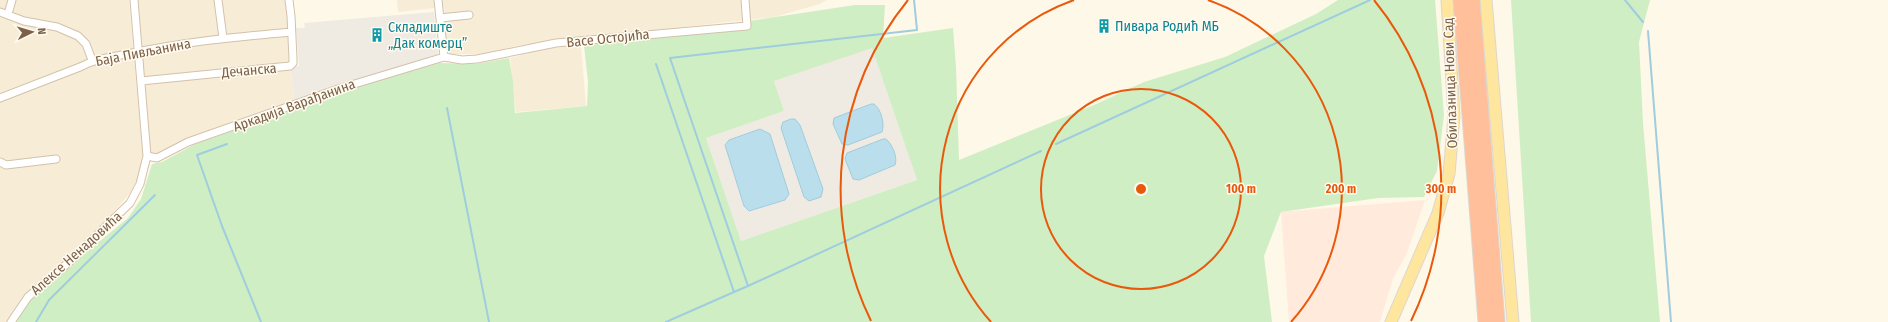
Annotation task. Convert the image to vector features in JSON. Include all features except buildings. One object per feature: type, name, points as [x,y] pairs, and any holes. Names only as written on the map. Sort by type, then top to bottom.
[{"type":"highway","points":[[1460,0],[1485,322]]},
{"type":"highway","points":[[1473,0],[1498,322]]},
{"type":"main road","name":"Обилазница Нови Сад","points":[[1391,322],[1438,213],[1449,174],[1454,116],[1447,0]]},
{"type":"main road","points":[[1486,0],[1513,322]]},
{"type":"street","points":[[8,14],[12,0]]},
{"type":"street","points":[[134,0],[147,156]]},
{"type":"street","points":[[218,0],[223,38]]},
{"type":"street","name":"Дечанска","points":[[141,80],[290,66],[294,59],[291,16],[288,0]]},
{"type":"street","points":[[438,0],[444,57]]},
{"type":"street","name":"Васе Остојића","points":[[444,57],[462,60],[477,59],[556,43],[747,26],[744,0]]},
{"type":"street","points":[[0,12],[24,21],[57,27],[78,36],[86,44],[92,60]]},
{"type":"street","points":[[440,18],[469,15]]},
{"type":"street","name":"Баја Пивљанина","points":[[0,98],[80,67],[92,60],[139,50],[223,38],[291,32]]},
{"type":"street","name":"Аркадија Варађанина","points":[[147,156],[157,158],[188,142],[379,76],[444,57]]},
{"type":"street","name":"Алексе Ненадовића","points":[[11,322],[28,297],[68,263],[126,208],[140,184],[147,156]]},
{"type":"street","points":[[0,162],[6,165],[56,159]]},
{"type":"shaded area","points":[[0,0],[129,0],[143,159],[138,178],[130,193],[107,220],[32,292],[14,322],[0,322]]},
{"type":"shaded area","points":[[137,0],[292,0],[296,62],[289,62],[295,101],[213,129],[155,155],[149,154]]},
{"type":"shaded area","points":[[397,0],[827,0],[820,4],[774,17],[521,45],[482,54],[447,54],[444,7],[398,12]]},
{"type":"shaded area","points":[[434,12],[438,54],[295,101],[290,67],[299,66],[296,28],[305,28],[304,23]]},
{"type":"shaded area","points":[[581,46],[586,106],[516,112],[510,58],[547,48]]},
{"type":"shaded area","points":[[872,47],[917,180],[741,241],[706,138],[784,111],[774,81]]},
{"type":"shaded area","points":[[1425,200],[1406,255],[1393,278],[1380,322],[1289,322],[1281,212]]},
{"type":"green space","points":[[1338,0],[1435,0],[1444,115],[1437,171],[1424,197],[1378,198],[1281,212],[1264,256],[1272,322],[16,322],[34,295],[128,218],[141,199],[152,164],[162,162],[195,144],[380,79],[440,63],[476,64],[509,58],[513,81],[515,113],[587,106],[588,82],[584,46],[855,5],[885,5],[883,38],[953,28],[956,67],[959,160],[1094,105],[1144,82],[1225,57],[1316,14]],"holes":[[[872,48],[917,180],[741,241],[706,138],[784,111],[774,81]]]},
{"type":"green space","points":[[1511,0],[1650,0],[1639,42],[1643,123],[1660,322],[1531,322]]},
{"type":"water","points":[[871,104],[876,106],[880,113],[883,121],[882,132],[848,145],[842,144],[833,124],[834,118]]},
{"type":"water","points":[[795,119],[800,125],[823,189],[821,197],[809,201],[804,197],[781,128],[783,122]]},
{"type":"water","points":[[760,129],[770,134],[789,194],[785,200],[749,211],[744,206],[725,145],[729,140]]},
{"type":"water","points":[[886,139],[892,147],[896,158],[895,165],[859,180],[853,179],[845,159],[847,153]]},
{"type":"waterway","points":[[734,292],[748,286],[670,58],[917,30],[914,0]]},
{"type":"waterway","points":[[1056,144],[1370,0]]},
{"type":"waterway","points":[[1625,0],[1643,22]]},
{"type":"waterway","points":[[1648,31],[1671,322]]},
{"type":"waterway","points":[[656,64],[734,292],[666,322]]},
{"type":"waterway","points":[[447,108],[489,322]]},
{"type":"waterway","points":[[227,144],[197,155],[222,226],[261,322]]},
{"type":"waterway","points":[[748,286],[1041,151]]},
{"type":"waterway","points":[[36,322],[49,300],[155,195]]},
{"type":"place","name":"Пивара Родић МБ","points":[[1104,26]]},
{"type":"place","name":"Складиште „Дак комерц”","points":[[377,35]]}]
